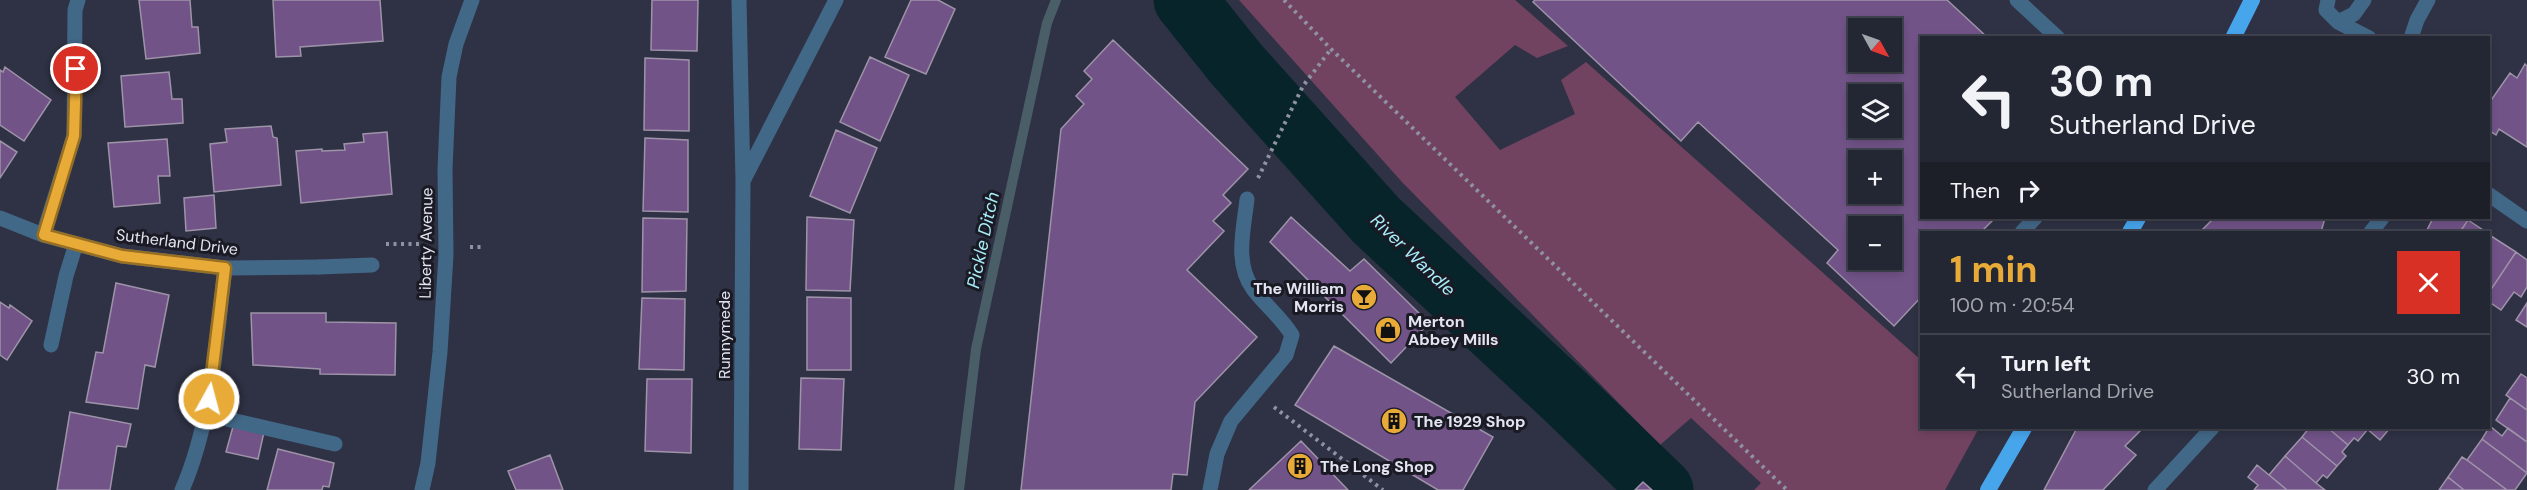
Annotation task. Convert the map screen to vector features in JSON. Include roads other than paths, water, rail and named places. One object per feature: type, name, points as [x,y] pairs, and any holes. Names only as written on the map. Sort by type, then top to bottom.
[{"type":"highway","points":[[2234,36],[2252,0]]},
{"type":"highway","points":[[1988,490],[2023,429]]},
{"type":"street","points":[[44,235],[74,136],[75,10],[78,0]]},
{"type":"street","name":"Liberty Avenue","points":[[422,490],[428,463],[441,341],[446,255],[445,169],[449,77],[456,44],[472,0]]},
{"type":"street","name":"Runnymede","points":[[738,0],[743,181],[741,490]]},
{"type":"street","name":"Runnymede","points":[[743,181],[836,0]]},
{"type":"street","points":[[2017,0],[2056,36]]},
{"type":"street","points":[[2328,0],[2326,10],[2338,22],[2365,36]]},
{"type":"street","points":[[2338,22],[2354,14],[2364,0]]},
{"type":"street","points":[[2413,36],[2417,20],[2428,0]]},
{"type":"street","points":[[2490,195],[2527,221]]},
{"type":"street","points":[[1210,490],[1216,454],[1231,421],[1286,355],[1292,335],[1283,321],[1252,288],[1243,267],[1241,250],[1247,199]]},
{"type":"street","name":"Sutherland Drive","points":[[0,218],[44,235],[122,256],[225,268],[372,265]]},
{"type":"street","points":[[2023,231],[2034,219]]},
{"type":"street","points":[[2372,231],[2381,219]]},
{"type":"street","points":[[51,345],[66,276],[76,244]]},
{"type":"street","points":[[182,490],[190,472],[209,399],[225,268]]},
{"type":"street","points":[[205,414],[335,444]]},
{"type":"street","points":[[2155,490],[2211,429]]},
{"type":"waterway","name":"Pickle Ditch","points":[[959,490],[976,349],[1047,23],[1056,0]]},
{"type":"waterway","name":"River Wandle","points":[[1185,0],[1237,65],[1376,220],[1662,490]]},
{"type":"place","name":"The William Morris","points":[[1364,297]]},
{"type":"place","name":"Merton Abbey Mills","points":[[1388,330]]},
{"type":"place","name":"The 1929 Shop","points":[[1394,421]]},
{"type":"place","name":"The Long Shop","points":[[1300,466]]}]
